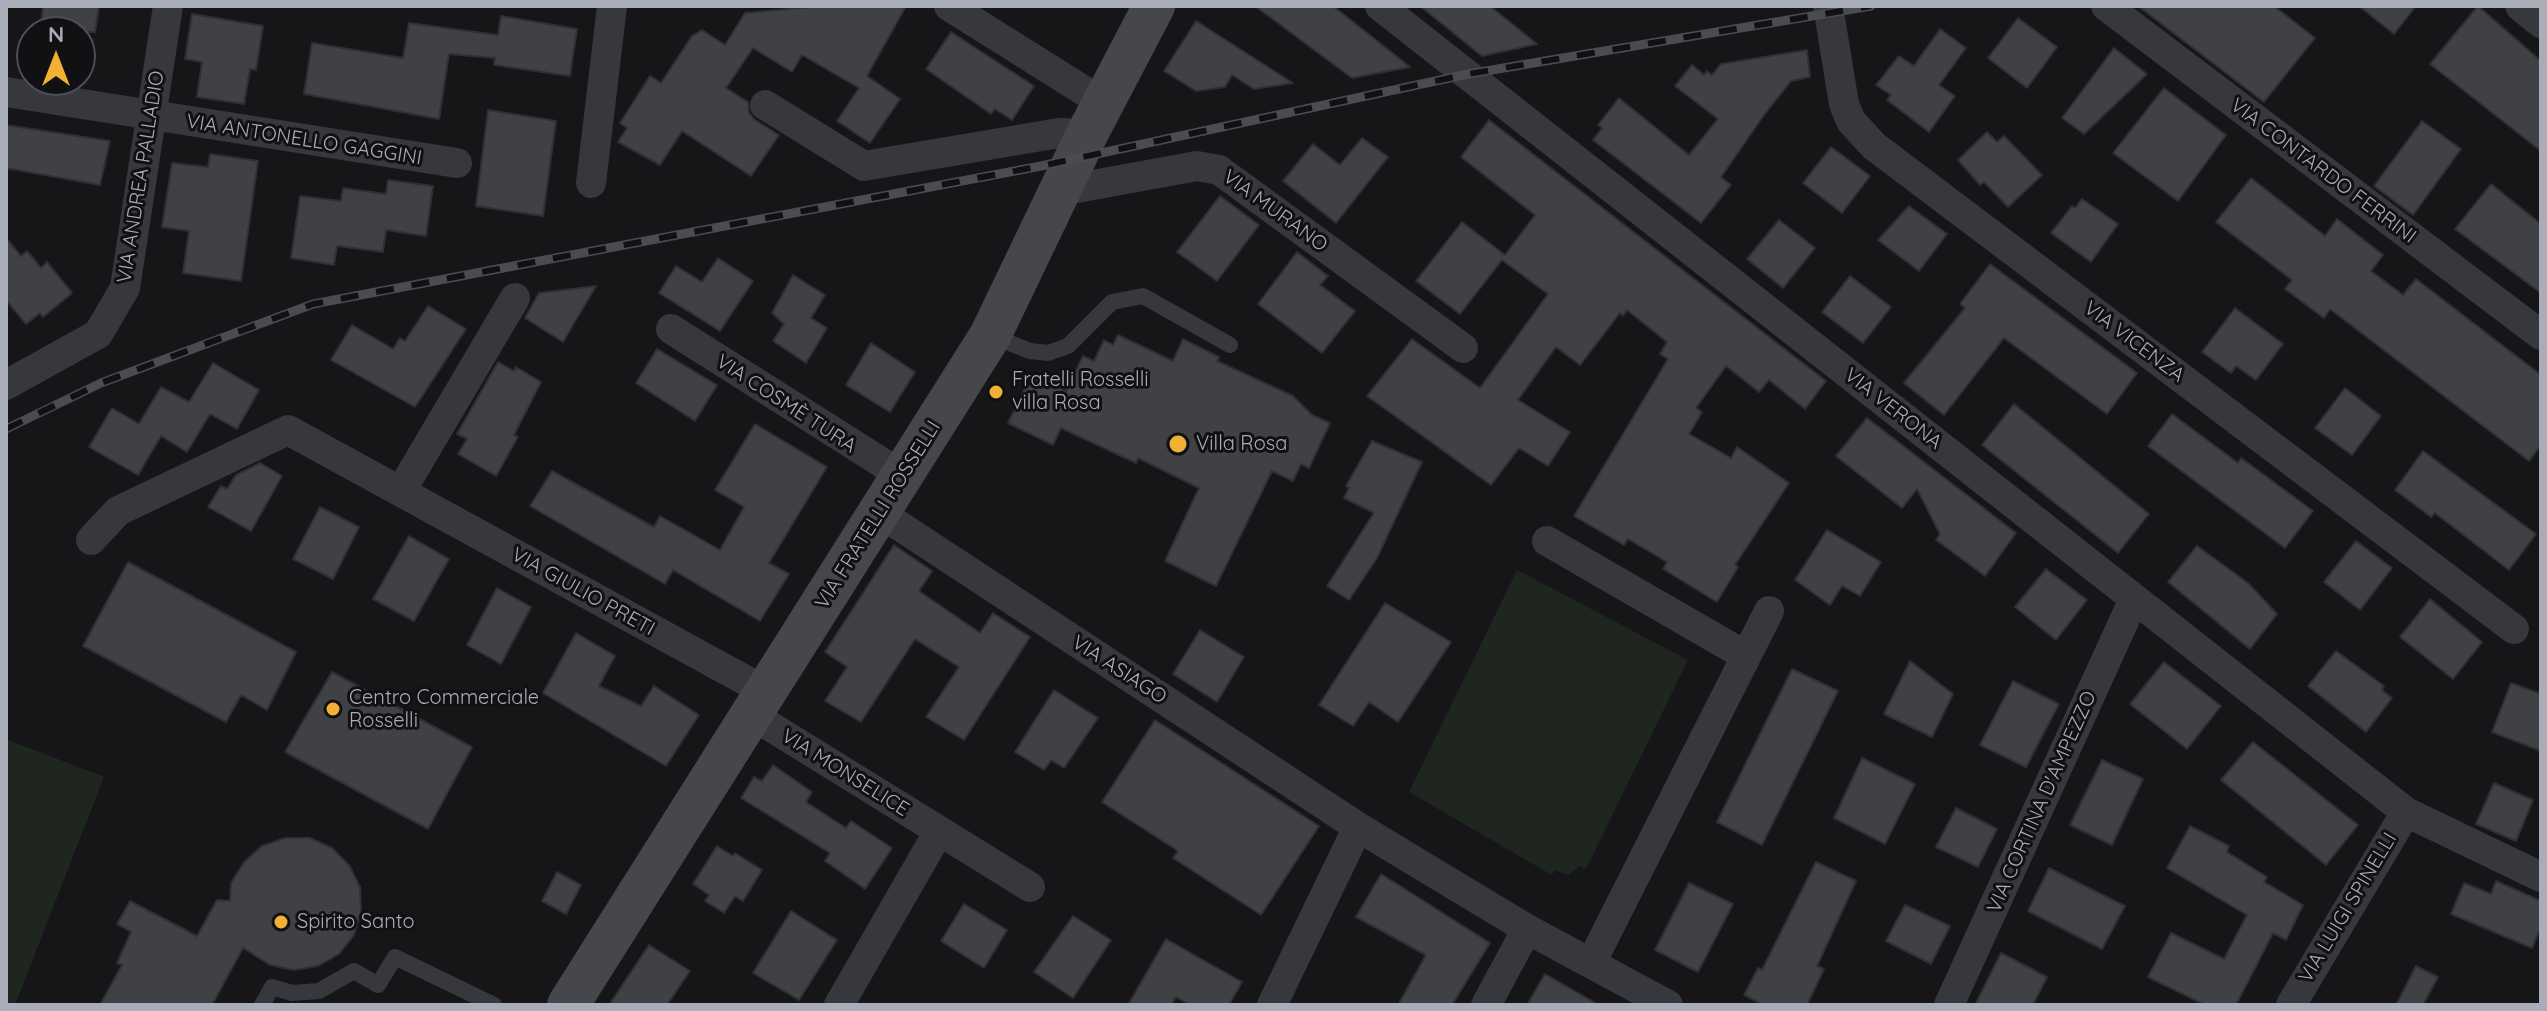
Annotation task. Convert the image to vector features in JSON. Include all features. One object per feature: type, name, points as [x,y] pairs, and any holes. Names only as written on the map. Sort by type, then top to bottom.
[{"type":"street","name":"VIA ANDREA PALLADIO","points":[[6,385],[98,334],[125,288],[168,6]]},
{"type":"street","points":[[591,183],[612,6]]},
{"type":"street","points":[[949,6],[1096,119]]},
{"type":"street","name":"VIA FRATELLI ROSSELLI","points":[[568,1005],[990,336],[1154,6]]},
{"type":"street","name":"VIA VERONA","points":[[1380,6],[2406,812],[2541,877]]},
{"type":"street","name":"VIA VICENZA","points":[[1828,6],[1844,104],[1851,121],[1874,146],[2514,629]]},
{"type":"street","name":"VIA CONTARDO FERRINI","points":[[2106,6],[2541,335]]},
{"type":"street","points":[[2520,6],[2541,23]]},
{"type":"street","name":"VIA ANTONELLO GAGGINI","points":[[6,92],[457,163]]},
{"type":"street","points":[[765,105],[864,166],[1059,133],[1096,119]]},
{"type":"street","name":"VIA MURANO","points":[[1060,191],[1197,166],[1219,170],[1463,348]]},
{"type":"street","points":[[401,491],[515,298]]},
{"type":"street","name":"VIA COSMÈ TURA","points":[[671,329],[903,476]]},
{"type":"street","name":"VIA GIULIO PRETI","points":[[91,540],[118,511],[288,430],[401,491],[758,703]]},
{"type":"street","name":"VIA ASIAGO","points":[[880,513],[1358,827],[1527,929],[1668,1005]]},
{"type":"street","points":[[1547,541],[1746,656]]},
{"type":"street","name":"VIA CORTINA D'AMPEZZO","points":[[1949,1005],[2134,599]]},
{"type":"street","points":[[1591,963],[1769,611]]},
{"type":"street","name":"VIA MONSELICE","points":[[758,703],[939,831],[1030,887]]},
{"type":"street","name":"VIA LUIGI SPINELLI","points":[[2291,1005],[2406,812]]},
{"type":"street","points":[[1272,1005],[1358,827]]},
{"type":"street","points":[[839,1005],[939,831]]},
{"type":"street","points":[[1486,1005],[1527,929]]},
{"type":"lane","points":[[990,336],[1030,351],[1048,353],[1068,346],[1112,302],[1143,296],[1230,345]]},
{"type":"lane","points":[[262,1005],[272,987],[292,993],[319,991],[354,971],[378,985],[395,957],[494,1005]]},
{"type":"shaded area","points":[[1517,570],[1688,660],[1586,869],[1580,866],[1568,875],[1555,870],[1552,875],[1409,792]]},
{"type":"shaded area","points":[[6,739],[104,777],[15,1005],[6,1005]]},
{"type":"building","points":[[43,6],[99,6],[96,26],[96,16],[42,16]]},
{"type":"building","points":[[820,6],[906,6],[867,76],[900,99],[870,143],[837,121],[859,88],[802,55],[792,72],[753,48],[726,88],[748,102],[749,113],[755,120],[779,135],[751,176],[682,131],[660,165],[618,142],[627,128],[620,123],[650,76],[661,83],[692,36],[702,30],[725,45],[745,13]]},
{"type":"building","points":[[1255,6],[1333,6],[1410,67],[1352,78]]},
{"type":"building","points":[[1420,6],[1490,6],[1537,44],[1482,56]]},
{"type":"building","points":[[2138,6],[2274,6],[2315,38],[2264,102]]},
{"type":"building","points":[[2359,6],[2416,6],[2394,34]]},
{"type":"building","points":[[2478,6],[2541,61],[2541,151],[2430,64]]},
{"type":"building","points":[[192,14],[263,26],[256,70],[250,69],[244,104],[197,97],[202,62],[185,59]]},
{"type":"building","points":[[501,16],[577,29],[570,76],[494,65],[495,58],[449,54],[439,119],[304,94],[312,43],[403,58],[409,23],[498,35]]},
{"type":"building","points":[[2018,18],[2057,47],[2027,88],[1988,58]]},
{"type":"building","points":[[1196,21],[1293,83],[1254,89],[1232,75],[1225,87],[1196,91],[1164,71]]},
{"type":"building","points":[[1940,29],[1966,48],[1939,85],[1955,96],[1929,132],[1887,100],[1891,95],[1876,85],[1899,56],[1914,66]]},
{"type":"building","points":[[951,32],[1034,86],[1012,120],[995,109],[991,114],[926,69]]},
{"type":"building","points":[[2114,48],[2147,74],[2084,134],[2062,118]]},
{"type":"building","points":[[1807,50],[1810,77],[1791,81],[1764,115],[1721,177],[1731,185],[1701,223],[1593,140],[1602,128],[1598,125],[1619,98],[1689,155],[1718,119],[1675,86],[1692,65],[1704,75],[1707,71],[1712,75],[1721,64]]},
{"type":"building","points":[[2164,88],[2226,135],[2178,201],[2113,153]]},
{"type":"building","points":[[488,110],[556,121],[543,216],[476,206]]},
{"type":"building","points":[[1489,120],[1826,381],[1805,409],[1769,380],[1759,392],[1726,366],[1696,408],[1702,412],[1689,434],[1731,458],[1737,447],[1789,483],[1735,565],[1738,567],[1717,602],[1663,569],[1667,562],[1628,539],[1624,545],[1574,516],[1668,359],[1660,354],[1667,342],[1627,310],[1623,316],[1620,313],[1580,365],[1556,347],[1518,400],[1570,432],[1548,466],[1519,448],[1491,485],[1367,396],[1412,339],[1480,388],[1548,294],[1502,260],[1460,314],[1416,281],[1462,222],[1505,255],[1535,215],[1461,157]]},
{"type":"building","points":[[2422,121],[2461,149],[2413,215],[2374,186]]},
{"type":"building","points":[[6,125],[110,141],[100,185],[6,168]]},
{"type":"building","points":[[1987,132],[1997,142],[2004,136],[2042,175],[2008,207],[1984,182],[1980,185],[1958,160]]},
{"type":"building","points":[[1362,138],[1388,157],[1336,223],[1283,181],[1313,144],[1340,165]]},
{"type":"building","points":[[1831,147],[1870,176],[1842,213],[1803,183]]},
{"type":"building","points":[[210,154],[258,161],[241,281],[183,273],[189,231],[162,227],[172,163],[208,167]]},
{"type":"building","points":[[2251,178],[2325,236],[2337,219],[2383,255],[2371,271],[2403,295],[2416,279],[2541,375],[2541,445],[2529,461],[2330,309],[2324,318],[2285,289],[2292,280],[2216,222]]},
{"type":"building","points":[[388,180],[433,186],[426,236],[386,230],[383,252],[337,246],[334,265],[291,258],[300,196],[341,201],[343,188],[386,194]]},
{"type":"building","points":[[2491,184],[2541,224],[2541,293],[2455,229]]},
{"type":"building","points":[[1220,196],[1259,225],[1217,281],[1177,252]]},
{"type":"building","points":[[2082,199],[2118,224],[2091,262],[2051,233],[2072,206],[2075,208]]},
{"type":"building","points":[[1909,206],[1947,234],[1919,271],[1878,240]]},
{"type":"building","points":[[1779,220],[1815,248],[1783,288],[1747,259]]},
{"type":"building","points":[[6,238],[21,256],[27,251],[41,268],[47,262],[72,293],[43,317],[40,313],[26,324],[6,300]]},
{"type":"building","points":[[1297,252],[1328,276],[1320,285],[1355,311],[1322,353],[1258,304]]},
{"type":"building","points":[[718,258],[753,281],[720,331],[659,293],[676,266],[702,282]]},
{"type":"building","points":[[1990,264],[2137,373],[2107,414],[2004,338],[1944,415],[1904,383],[1965,308],[1960,304]]},
{"type":"building","points":[[793,275],[825,295],[811,318],[827,328],[806,363],[773,341],[784,324],[772,313]]},
{"type":"building","points":[[1850,276],[1891,307],[1863,343],[1822,312]]},
{"type":"building","points":[[596,286],[563,342],[525,318],[539,293]]},
{"type":"building","points":[[428,306],[466,329],[415,407],[331,360],[352,325],[393,349],[400,338],[405,341]]},
{"type":"building","points":[[2235,308],[2283,344],[2256,380],[2236,366],[2231,373],[2202,352]]},
{"type":"building","points":[[1118,335],[1173,361],[1183,339],[1219,357],[1217,361],[1293,396],[1312,415],[1330,423],[1309,468],[1301,464],[1293,481],[1272,471],[1216,586],[1165,561],[1199,488],[1138,458],[1136,463],[1061,428],[1053,445],[1008,423],[1032,374],[1066,391],[1083,356],[1094,361],[1104,340],[1113,345]]},
{"type":"building","points":[[871,343],[915,372],[890,412],[846,385]]},
{"type":"building","points":[[657,349],[717,385],[695,421],[636,383]]},
{"type":"building","points":[[498,362],[514,371],[516,367],[541,382],[514,435],[518,437],[496,476],[458,454],[467,439],[457,434]]},
{"type":"building","points":[[213,363],[259,390],[237,429],[210,414],[187,452],[161,436],[138,475],[89,447],[112,408],[139,424],[161,387],[189,402]]},
{"type":"building","points":[[2345,388],[2381,416],[2352,455],[2315,428]]},
{"type":"building","points":[[2014,404],[2149,514],[2118,553],[1982,445]]},
{"type":"building","points":[[2172,414],[2238,463],[2241,458],[2313,511],[2285,548],[2148,446]]},
{"type":"building","points":[[1867,418],[2016,533],[1985,576],[1936,540],[1940,534],[1917,489],[1902,508],[1836,456]]},
{"type":"building","points":[[755,424],[827,467],[769,563],[789,574],[760,621],[673,570],[665,584],[530,506],[552,471],[654,527],[660,516],[720,550],[744,507],[715,490]]},
{"type":"building","points":[[1372,441],[1422,462],[1377,558],[1349,600],[1327,586],[1374,513],[1344,498],[1349,488],[1346,486]]},
{"type":"building","points":[[2423,451],[2536,534],[2509,570],[2435,513],[2431,517],[2395,490]]},
{"type":"building","points":[[260,463],[282,476],[251,531],[208,507],[221,486],[227,489],[236,475]]},
{"type":"building","points":[[320,507],[359,527],[333,579],[293,559]]},
{"type":"building","points":[[1827,530],[1881,562],[1860,596],[1842,586],[1830,605],[1795,580]]},
{"type":"building","points":[[409,536],[449,559],[414,621],[373,599]]},
{"type":"building","points":[[2356,541],[2392,568],[2360,610],[2324,582]]},
{"type":"building","points":[[894,545],[932,571],[919,591],[980,633],[993,613],[1030,637],[964,740],[926,717],[959,667],[915,639],[861,722],[825,701],[847,667],[825,652]]},
{"type":"building","points":[[2197,546],[2248,583],[2277,614],[2250,649],[2168,582]]},
{"type":"building","points":[[128,562],[296,652],[267,710],[241,695],[226,722],[83,646]]},
{"type":"building","points":[[2046,569],[2087,600],[2056,640],[2015,607]]},
{"type":"building","points":[[497,588],[531,607],[501,664],[467,645]]},
{"type":"building","points":[[2430,599],[2482,642],[2453,679],[2400,637]]},
{"type":"building","points":[[1385,603],[1451,642],[1398,722],[1369,702],[1353,726],[1319,705]]},
{"type":"building","points":[[1200,630],[1244,657],[1217,702],[1173,674]]},
{"type":"building","points":[[576,633],[615,656],[599,686],[641,706],[654,686],[699,715],[666,766],[543,693]]},
{"type":"building","points":[[2336,651],[2384,686],[2382,690],[2392,698],[2366,732],[2308,686]]},
{"type":"building","points":[[1910,661],[1953,694],[1932,737],[1884,714]]},
{"type":"building","points":[[2164,662],[2221,706],[2187,749],[2130,704]]},
{"type":"building","points":[[1792,669],[1838,691],[1762,845],[1717,822]]},
{"type":"building","points":[[332,672],[472,747],[428,829],[285,752]]},
{"type":"building","points":[[2013,681],[2059,704],[2026,767],[1980,745]]},
{"type":"building","points":[[2511,683],[2541,694],[2541,751],[2492,732]]},
{"type":"building","points":[[1054,690],[1098,718],[1064,768],[1051,760],[1044,770],[1015,752]]},
{"type":"building","points":[[1155,720],[1319,826],[1261,915],[1173,858],[1178,851],[1102,802]]},
{"type":"building","points":[[2253,742],[2358,825],[2326,865],[2221,780]]},
{"type":"building","points":[[1862,758],[1915,784],[1885,844],[1834,818]]},
{"type":"building","points":[[2102,760],[2143,779],[2112,845],[2070,825]]},
{"type":"building","points":[[773,765],[812,792],[806,802],[846,828],[851,821],[892,848],[865,889],[825,861],[830,853],[741,798],[754,777],[762,781]]},
{"type":"building","points":[[2494,783],[2533,800],[2516,841],[2476,824]]},
{"type":"building","points":[[1956,808],[1997,829],[1978,867],[1936,847]]},
{"type":"building","points":[[2190,826],[2229,846],[2227,852],[2267,877],[2264,882],[2303,905],[2286,940],[2273,933],[2236,1005],[2205,1005],[2148,977],[2171,933],[2224,959],[2247,915],[2167,868]]},
{"type":"building","name":"Spirito Santo","points":[[285,838],[310,838],[332,848],[349,865],[360,887],[361,912],[354,935],[339,954],[318,966],[294,970],[270,965],[243,948],[212,1005],[100,1005],[122,965],[117,963],[131,932],[117,924],[130,901],[197,936],[217,900],[230,901],[231,883],[244,862],[262,846]]},
{"type":"building","points":[[717,846],[762,870],[743,901],[735,896],[724,913],[705,901],[709,895],[693,884]]},
{"type":"building","points":[[1816,862],[1856,881],[1817,966],[1824,969],[1807,1005],[1764,1005],[1744,995],[1758,968],[1762,970]]},
{"type":"building","points":[[2049,868],[2125,906],[2102,949],[2028,911]]},
{"type":"building","points":[[557,872],[581,885],[566,914],[542,901]]},
{"type":"building","points":[[1381,874],[1490,943],[1452,1005],[1398,1005],[1426,955],[1356,917]]},
{"type":"building","points":[[2496,881],[2541,901],[2541,927],[2532,948],[2451,914],[2464,883],[2491,894]]},
{"type":"building","points":[[1689,883],[1733,904],[1698,972],[1655,950]]},
{"type":"building","points":[[964,904],[1007,930],[984,968],[941,941]]},
{"type":"building","points":[[1905,905],[1950,926],[1931,964],[1886,941]]},
{"type":"building","points":[[791,911],[837,940],[799,1000],[753,973]]},
{"type":"building","points":[[1073,916],[1111,940],[1073,998],[1034,972]]},
{"type":"building","points":[[1166,939],[1242,982],[1229,1005],[1190,1005],[1176,997],[1171,1005],[1128,1005]]},
{"type":"building","points":[[649,945],[690,971],[667,1005],[609,1005]]},
{"type":"building","points":[[2001,953],[2047,977],[2033,1005],[1975,1005]]},
{"type":"building","points":[[2416,966],[2438,977],[2423,1005],[2396,1005]]},
{"type":"building","points":[[1545,974],[1599,1005],[1527,1005]]},
{"type":"railway","points":[[6,429],[101,383],[313,304],[1041,166],[1468,74],[1871,6]]},
{"type":"place","name":"Fratelli Rosselli villa Rosa","points":[[996,392]]},
{"type":"place","name":"Villa Rosa","points":[[1178,444]]},
{"type":"place","name":"Centro Commerciale Rosselli","points":[[333,709]]},
{"type":"place","name":"Spirito Santo","points":[[281,922]]}]
